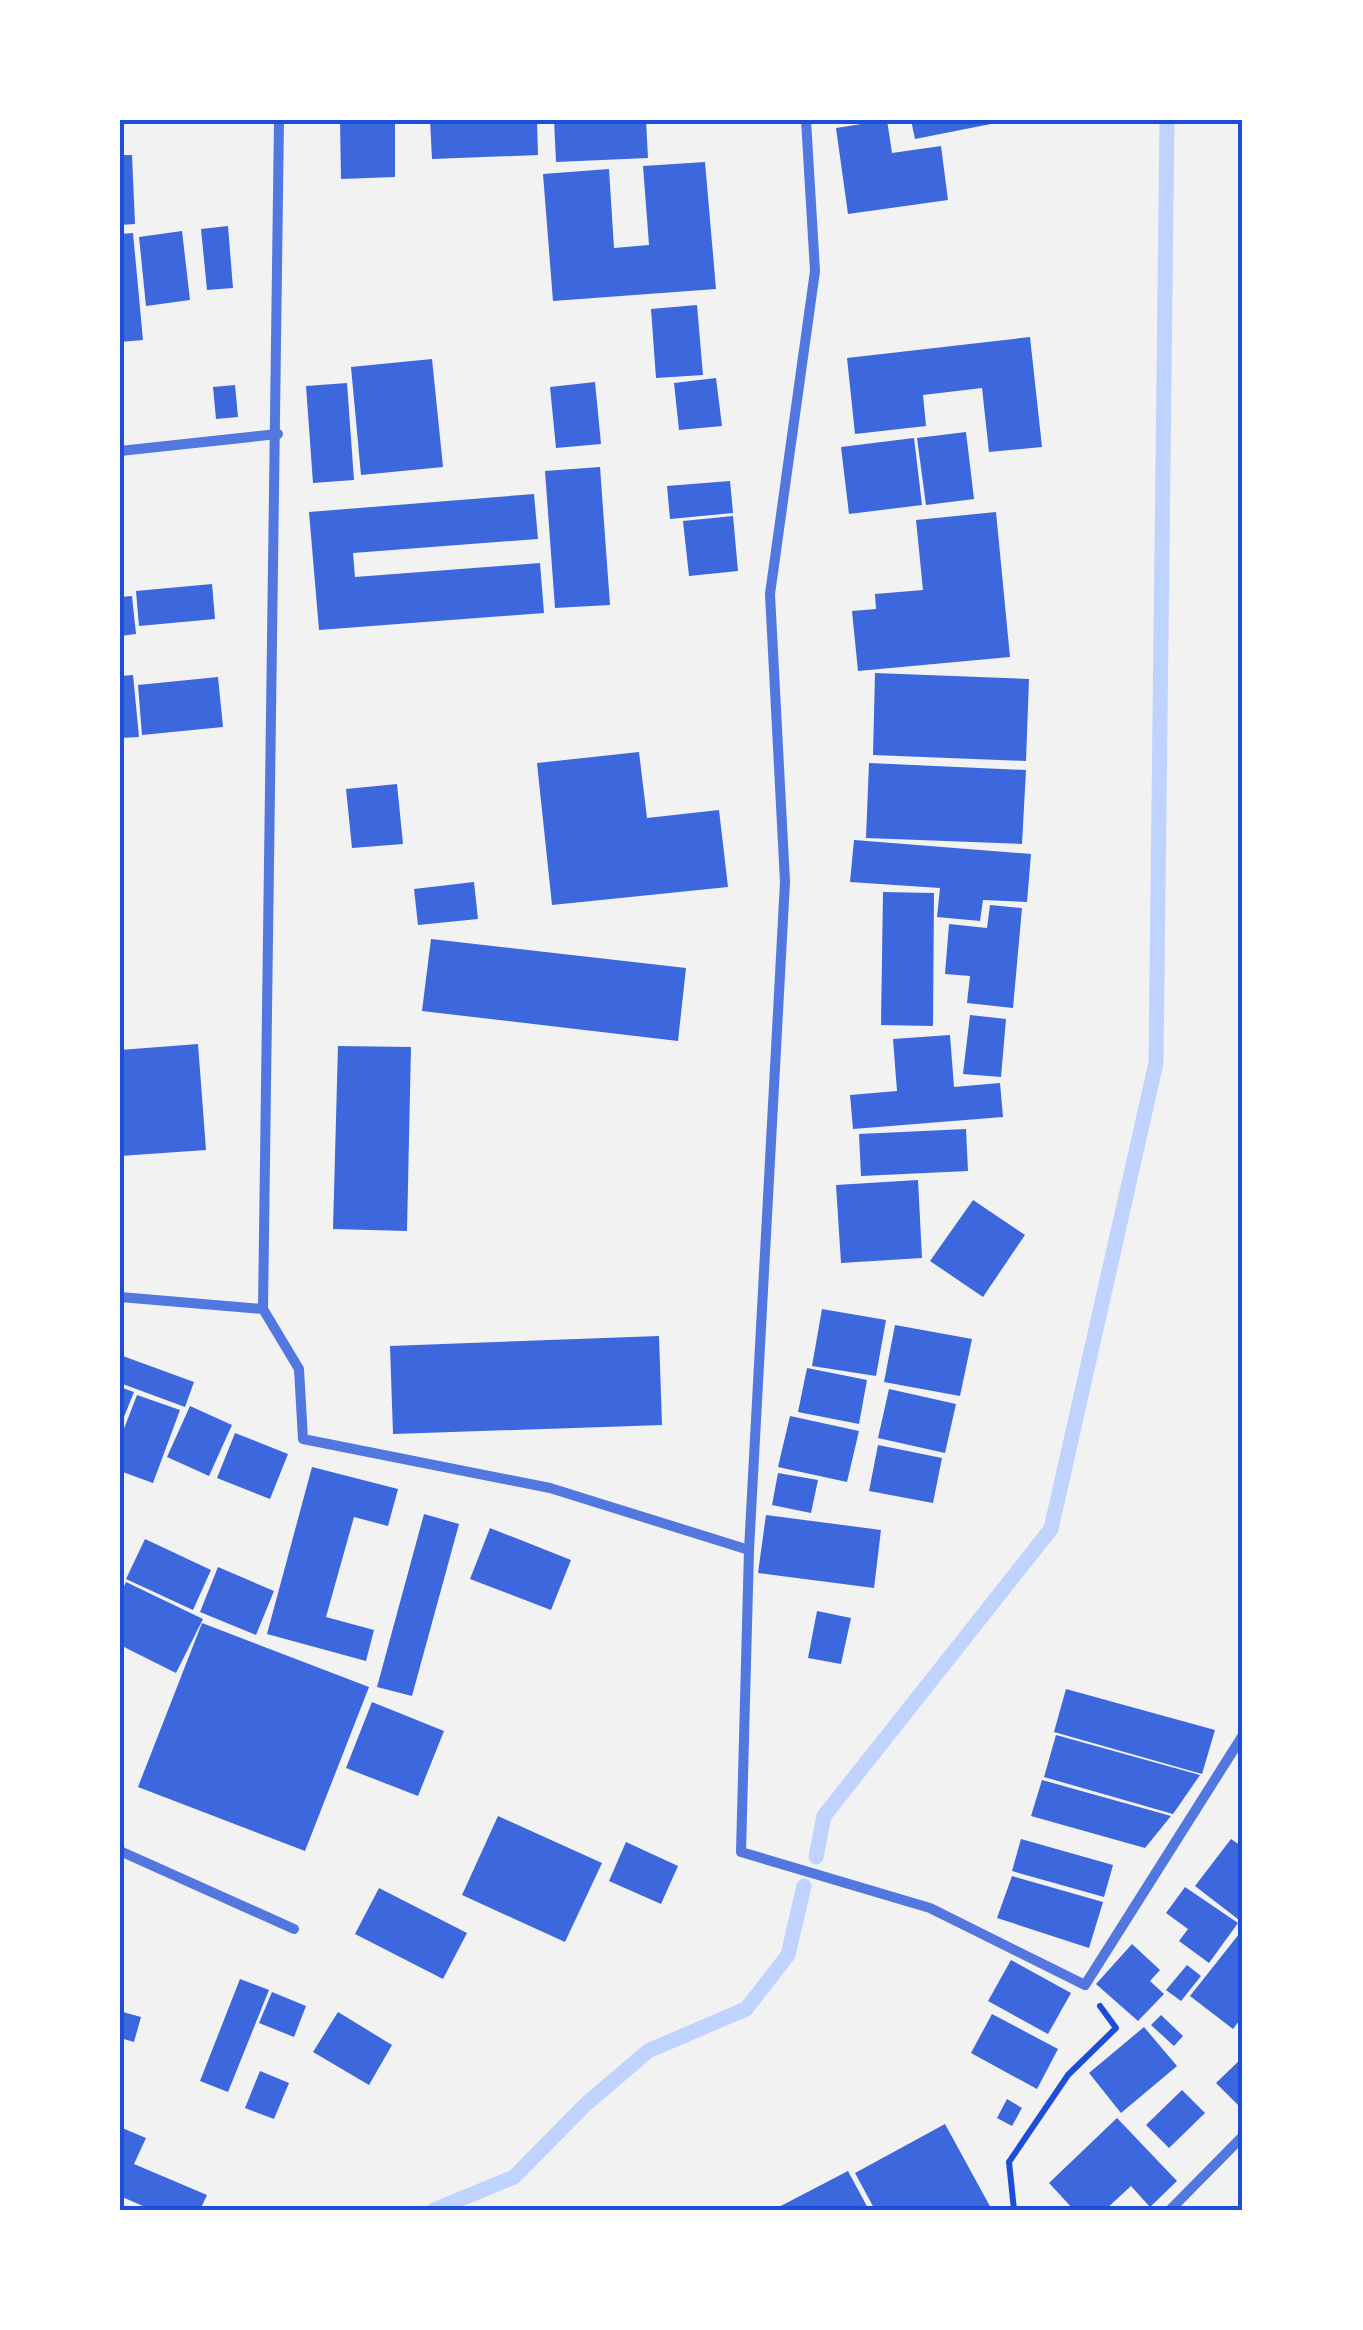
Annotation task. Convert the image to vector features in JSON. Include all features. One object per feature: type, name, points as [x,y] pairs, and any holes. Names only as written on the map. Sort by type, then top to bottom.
[{"type":"street","points":[[279,120],[278,434],[263,1309],[299,1370],[303,1439],[550,1488],[749,1550]]},
{"type":"street","points":[[806,120],[815,271],[770,594],[785,882],[749,1550],[741,1852],[930,1908],[1085,1984],[1243,1735]]},
{"type":"street","points":[[120,451],[278,434]]},
{"type":"street","points":[[120,1297],[263,1309]]},
{"type":"street","points":[[120,1851],[294,1930]]},
{"type":"street","points":[[1170,2210],[1243,2136]]},
{"type":"path","points":[[1014,2210],[1009,2162],[1068,2075],[1116,2028],[1085,1984]]},
{"type":"building","points":[[340,120],[395,120],[395,177],[341,179]]},
{"type":"building","points":[[430,120],[537,120],[538,155],[432,159]]},
{"type":"building","points":[[554,120],[646,120],[648,158],[556,162]]},
{"type":"building","points":[[887,120],[892,153],[941,146],[948,200],[848,214],[836,128]]},
{"type":"building","points":[[911,120],[1000,120],[1001,122],[915,139]]},
{"type":"building","points":[[120,155],[132,155],[135,224],[120,225]]},
{"type":"building","points":[[705,162],[716,289],[553,301],[543,174],[609,169],[614,248],[649,245],[643,166]]},
{"type":"building","points":[[228,226],[233,288],[207,290],[201,229]]},
{"type":"building","points":[[182,231],[190,300],[146,306],[139,237]]},
{"type":"building","points":[[133,233],[143,340],[120,342],[120,234]]},
{"type":"building","points":[[697,305],[703,375],[656,378],[651,309]]},
{"type":"building","points":[[1030,337],[1042,447],[989,452],[982,388],[923,395],[926,426],[855,434],[847,358]]},
{"type":"building","points":[[432,359],[443,467],[361,475],[351,367]]},
{"type":"building","points":[[716,378],[722,426],[679,430],[674,383]]},
{"type":"building","points":[[595,382],[601,444],[556,448],[550,387]]},
{"type":"building","points":[[347,383],[354,480],[313,483],[306,386]]},
{"type":"building","points":[[235,385],[238,417],[216,419],[213,387]]},
{"type":"building","points":[[966,432],[974,499],[926,505],[917,438]]},
{"type":"building","points":[[914,438],[922,505],[849,514],[841,447]]},
{"type":"building","points":[[600,467],[610,605],[555,608],[545,471]]},
{"type":"building","points":[[730,481],[733,513],[670,519],[667,486]]},
{"type":"building","points":[[534,494],[538,539],[353,553],[355,577],[540,563],[544,613],[319,630],[309,512]]},
{"type":"building","points":[[996,512],[1010,657],[858,671],[852,611],[876,609],[875,594],[923,590],[916,520]]},
{"type":"building","points":[[733,516],[738,571],[689,576],[683,521]]},
{"type":"building","points":[[212,584],[215,619],[139,626],[136,591]]},
{"type":"building","points":[[132,596],[136,634],[120,636],[120,597]]},
{"type":"building","points":[[875,673],[1029,679],[1026,761],[873,755]]},
{"type":"building","points":[[133,675],[139,737],[120,738],[120,676]]},
{"type":"building","points":[[218,677],[223,727],[142,735],[138,685]]},
{"type":"building","points":[[639,752],[647,818],[719,810],[728,887],[552,905],[537,763]]},
{"type":"building","points":[[869,763],[1026,770],[1022,844],[866,838]]},
{"type":"building","points":[[397,784],[403,844],[352,848],[346,789]]},
{"type":"building","points":[[854,840],[1031,854],[1027,902],[983,900],[980,921],[937,917],[940,888],[850,882]]},
{"type":"building","points":[[474,882],[478,919],[418,925],[414,889]]},
{"type":"building","points":[[883,892],[934,893],[933,1026],[881,1025]]},
{"type":"building","points":[[990,905],[1022,908],[1013,1008],[967,1003],[970,976],[945,974],[949,924],[987,928]]},
{"type":"building","points":[[431,939],[686,968],[678,1041],[422,1011]]},
{"type":"building","points":[[970,1015],[1006,1019],[1001,1077],[963,1074]]},
{"type":"building","points":[[950,1035],[954,1087],[1000,1083],[1003,1117],[853,1129],[850,1095],[897,1091],[893,1039]]},
{"type":"building","points":[[198,1044],[206,1150],[120,1156],[120,1050]]},
{"type":"building","points":[[338,1046],[411,1047],[407,1231],[333,1229]]},
{"type":"building","points":[[966,1129],[968,1171],[861,1176],[859,1134]]},
{"type":"building","points":[[918,1180],[922,1258],[841,1263],[836,1185]]},
{"type":"building","points":[[973,1200],[1025,1235],[983,1297],[930,1261]]},
{"type":"building","points":[[822,1309],[886,1320],[876,1376],[812,1366]]},
{"type":"building","points":[[895,1325],[972,1339],[960,1396],[884,1382]]},
{"type":"building","points":[[659,1336],[662,1425],[393,1434],[390,1346]]},
{"type":"building","points":[[120,1355],[194,1382],[185,1407],[120,1383]]},
{"type":"building","points":[[807,1368],[867,1380],[859,1424],[798,1412]]},
{"type":"building","points":[[120,1387],[134,1392],[120,1427]]},
{"type":"building","points":[[889,1389],[956,1404],[945,1453],[878,1438]]},
{"type":"building","points":[[137,1395],[180,1410],[153,1483],[120,1471],[120,1439]]},
{"type":"building","points":[[190,1406],[232,1425],[209,1476],[167,1457]]},
{"type":"building","points":[[790,1416],[859,1431],[847,1482],[778,1467]]},
{"type":"building","points":[[235,1433],[288,1454],[270,1499],[217,1478]]},
{"type":"building","points":[[878,1445],[942,1458],[933,1503],[869,1491]]},
{"type":"building","points":[[312,1467],[398,1489],[388,1526],[354,1517],[326,1617],[374,1630],[366,1661],[267,1634]]},
{"type":"building","points":[[778,1473],[818,1480],[811,1513],[772,1505]]},
{"type":"building","points":[[424,1514],[459,1524],[412,1696],[377,1687]]},
{"type":"building","points":[[766,1515],[881,1530],[874,1588],[758,1573]]},
{"type":"building","points":[[490,1528],[571,1560],[551,1610],[470,1579]]},
{"type":"building","points":[[145,1539],[211,1570],[193,1610],[126,1579]]},
{"type":"building","points":[[218,1567],[274,1591],[256,1635],[200,1612]]},
{"type":"building","points":[[126,1582],[203,1619],[176,1673],[120,1645],[120,1595]]},
{"type":"building","points":[[817,1611],[851,1618],[841,1664],[808,1658]]},
{"type":"building","points":[[202,1623],[369,1687],[305,1851],[138,1787]]},
{"type":"building","points":[[1066,1689],[1215,1730],[1202,1774],[1054,1732]]},
{"type":"building","points":[[372,1702],[444,1731],[418,1796],[346,1768]]},
{"type":"building","points":[[1056,1735],[1200,1775],[1173,1814],[1044,1777]]},
{"type":"building","points":[[1042,1780],[1171,1816],[1145,1848],[1031,1816]]},
{"type":"building","points":[[498,1816],[602,1863],[565,1942],[462,1895]]},
{"type":"building","points":[[1021,1839],[1113,1865],[1104,1897],[1012,1871]]},
{"type":"building","points":[[1231,1839],[1240,1845],[1243,1841],[1243,1923],[1195,1886]]},
{"type":"building","points":[[626,1842],[678,1866],[661,1904],[609,1881]]},
{"type":"building","points":[[1012,1876],[1103,1902],[1089,1948],[997,1918]]},
{"type":"building","points":[[1185,1887],[1238,1923],[1209,1963],[1179,1941],[1188,1929],[1166,1913]]},
{"type":"building","points":[[379,1888],[467,1933],[443,1979],[355,1934]]},
{"type":"building","points":[[1243,1929],[1243,2016],[1233,2029],[1190,1996]]},
{"type":"building","points":[[1132,1944],[1160,1970],[1150,1981],[1164,1994],[1138,2021],[1096,1984]]},
{"type":"building","points":[[1011,1960],[1071,1993],[1048,2034],[988,2001]]},
{"type":"building","points":[[1187,1965],[1201,1976],[1181,2001],[1166,1990]]},
{"type":"building","points":[[240,1979],[269,1990],[228,2092],[200,2081]]},
{"type":"building","points":[[272,1992],[306,2006],[294,2037],[259,2023]]},
{"type":"building","points":[[123,2012],[141,2017],[134,2042],[120,2038]]},
{"type":"building","points":[[338,2012],[392,2045],[369,2085],[313,2052]]},
{"type":"building","points":[[992,2014],[1058,2049],[1037,2089],[971,2053]]},
{"type":"building","points":[[1161,2015],[1183,2036],[1174,2046],[1151,2025]]},
{"type":"building","points":[[1144,2027],[1177,2066],[1121,2113],[1089,2073]]},
{"type":"building","points":[[1243,2057],[1243,2106],[1241,2108],[1216,2083]]},
{"type":"building","points":[[260,2071],[289,2083],[274,2119],[245,2108]]},
{"type":"building","points":[[1182,2090],[1205,2113],[1169,2148],[1146,2125]]},
{"type":"building","points":[[1007,2099],[1022,2108],[1012,2126],[997,2118]]},
{"type":"building","points":[[1117,2118],[1177,2181],[1150,2207],[1131,2186],[1105,2210],[1074,2210],[1049,2183]]},
{"type":"building","points":[[945,2124],[992,2210],[875,2210],[855,2173]]},
{"type":"building","points":[[120,2127],[146,2138],[134,2164],[207,2195],[200,2210],[152,2210],[120,2196]]},
{"type":"building","points":[[848,2171],[869,2210],[773,2210]]},
{"type":"waterway","points":[[816,1857],[824,1816],[1051,1529],[1156,1063],[1167,120]]},
{"type":"waterway","points":[[434,2210],[514,2177],[585,2105],[648,2051],[746,2009],[788,1955],[804,1886]]}]
